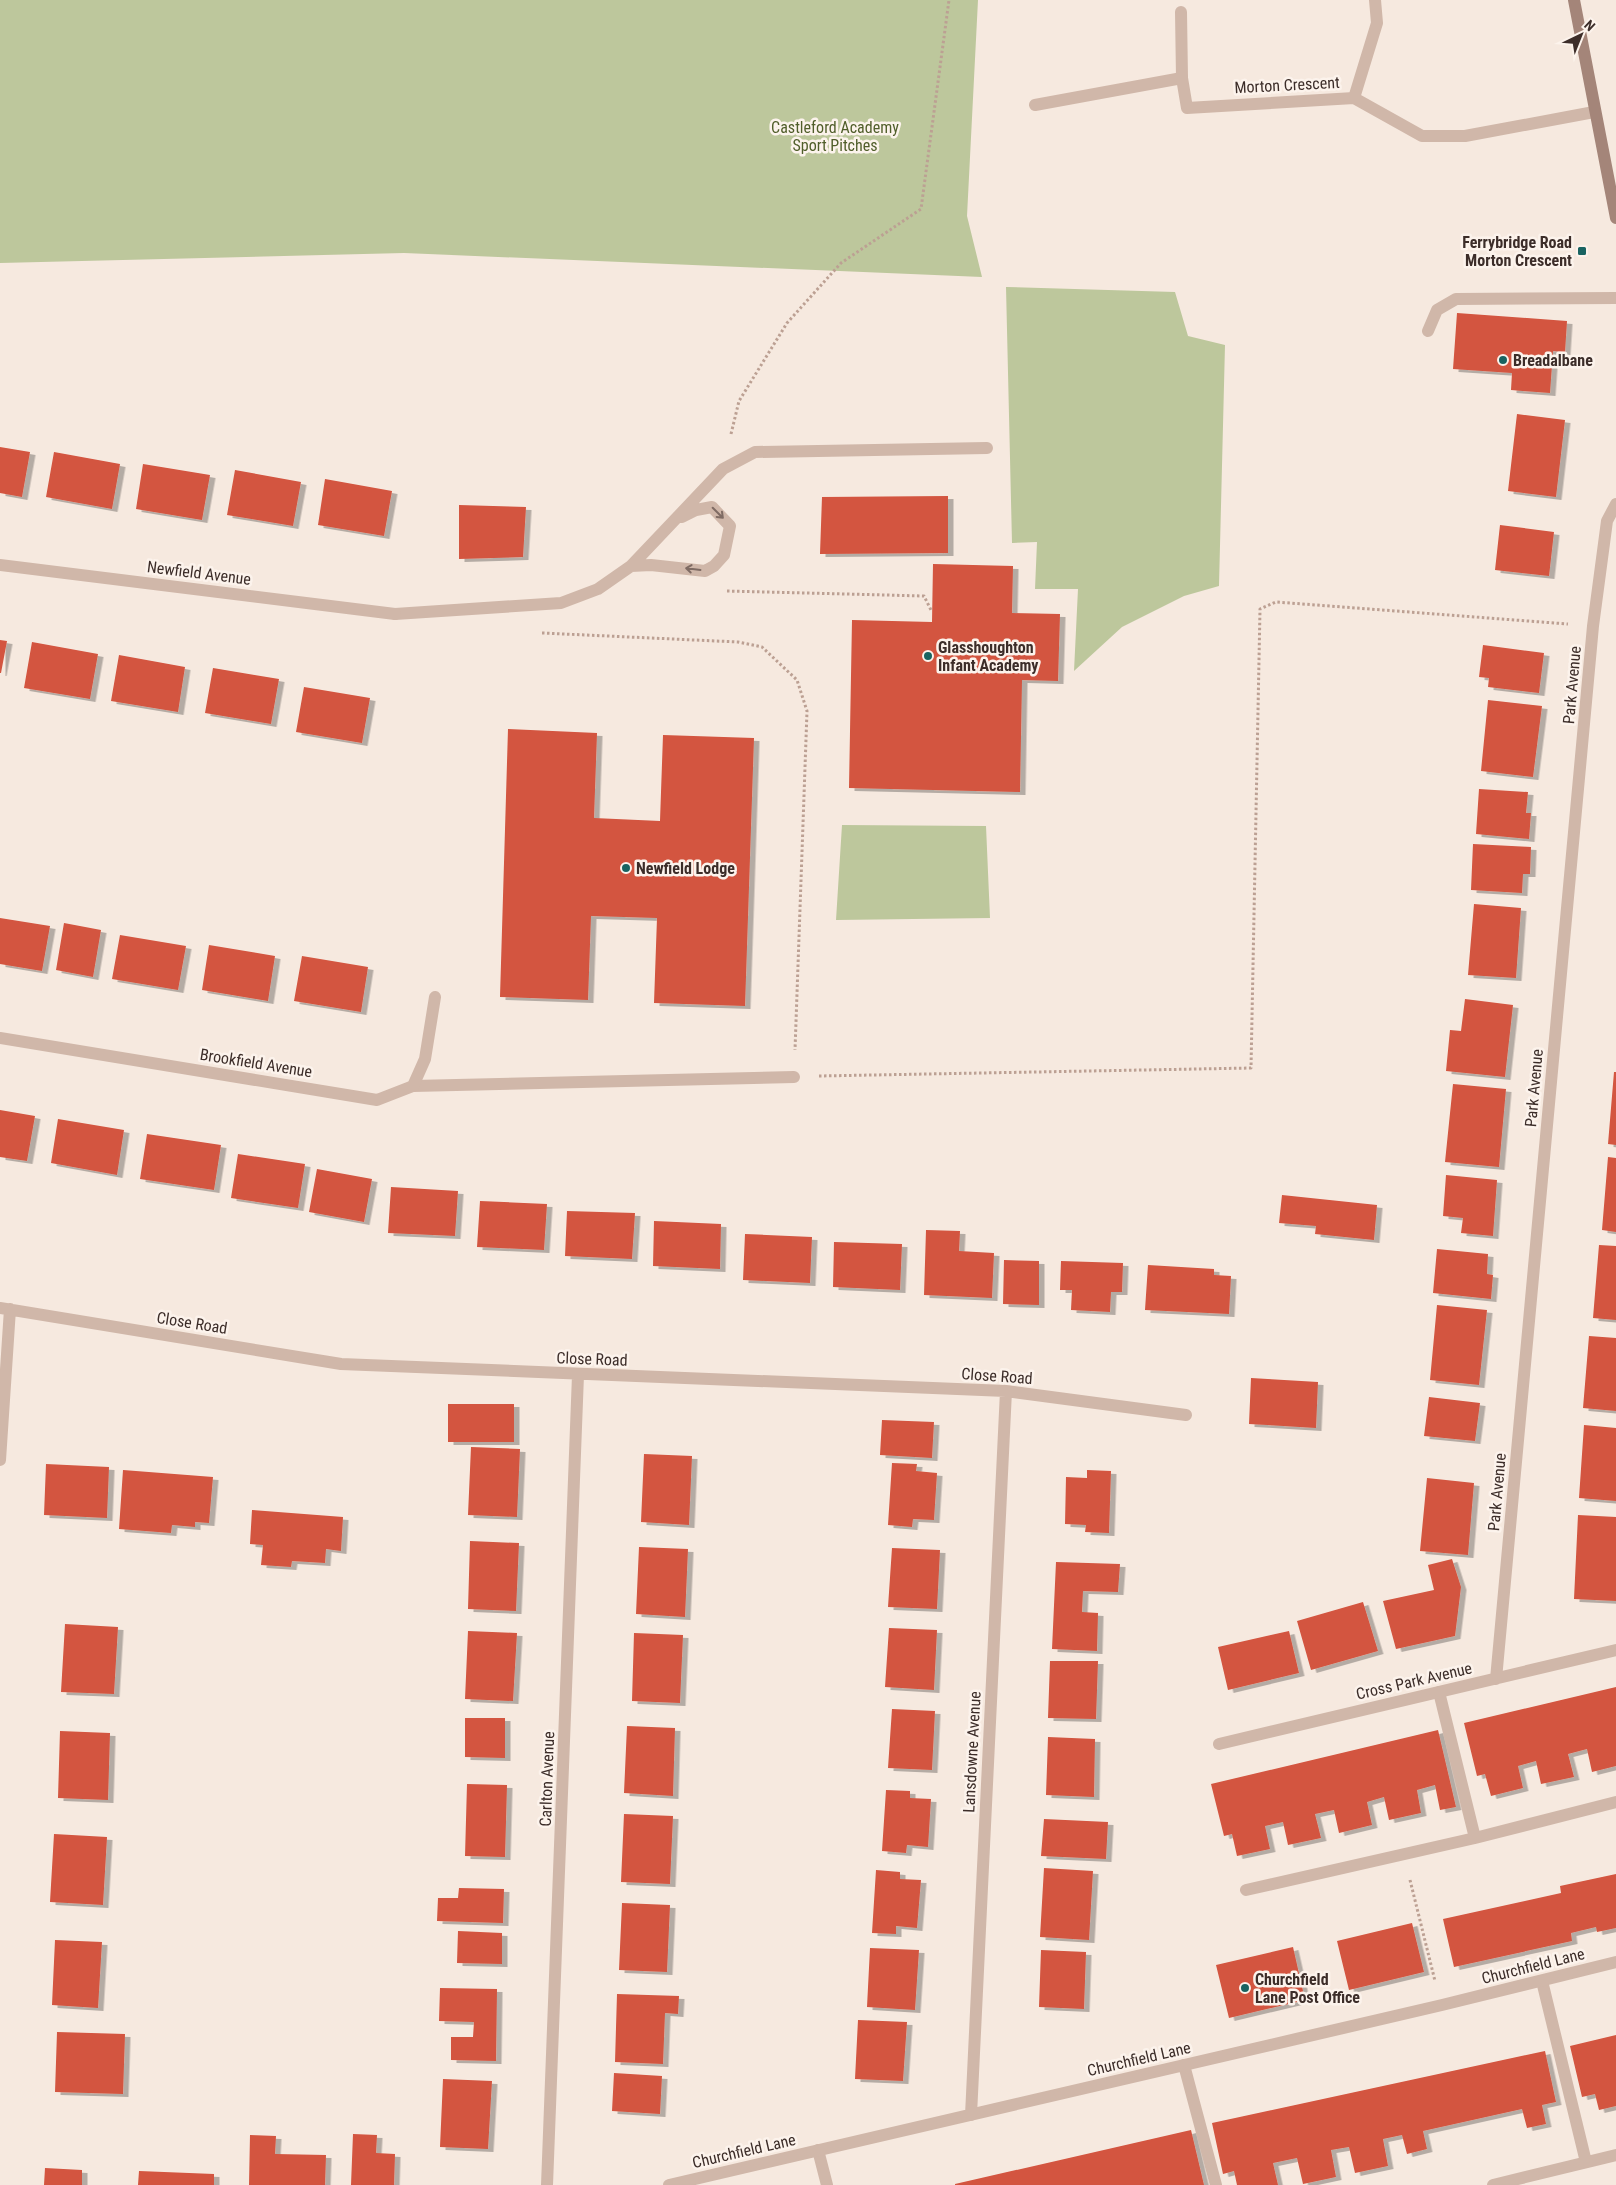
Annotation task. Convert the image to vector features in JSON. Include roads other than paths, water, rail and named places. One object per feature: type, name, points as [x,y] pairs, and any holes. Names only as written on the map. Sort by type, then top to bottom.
[{"type":"street","points":[[1354,98],[1377,23],[1375,0]]},
{"type":"street","points":[[1574,0],[1594,112],[1616,218]]},
{"type":"street","name":"Morton Crescent","points":[[1181,12],[1182,78],[1187,108],[1354,98],[1422,136],[1465,136],[1594,112]]},
{"type":"street","points":[[1035,105],[1182,78]]},
{"type":"street","points":[[1428,330],[1437,310],[1456,299],[1616,298]]},
{"type":"street","name":"Newfield Avenue","points":[[0,565],[395,614],[561,603],[598,590],[631,566],[723,469],[755,452],[987,448]]},
{"type":"street","name":"Park Avenue","points":[[1496,1678],[1593,626],[1606,521],[1616,504]]},
{"type":"street","points":[[631,566],[651,565],[705,571],[714,566],[724,555],[730,526],[712,507],[696,510],[670,523]]},
{"type":"street","points":[[413,1086],[425,1059],[435,997]]},
{"type":"street","name":"Brookfield Avenue","points":[[0,1038],[377,1100],[413,1086],[794,1077]]},
{"type":"street","points":[[0,1460],[5,1309]]},
{"type":"street","name":"Close Road","points":[[5,1309],[340,1364],[1006,1391],[1186,1415]]},
{"type":"street","name":"Carlton Avenue","points":[[548,2185],[578,1375]]},
{"type":"street","name":"Lansdowne Avenue","points":[[970,2114],[1006,1391]]},
{"type":"street","name":"Cross Park Avenue","points":[[1219,1744],[1616,1650]]},
{"type":"street","points":[[1439,1692],[1475,1838]]},
{"type":"street","points":[[1246,1890],[1475,1838],[1616,1802]]},
{"type":"street","name":"Churchfield Lane","points":[[669,2185],[1442,2006],[1616,1962]]},
{"type":"street","points":[[1542,1981],[1586,2162]]},
{"type":"street","points":[[1184,2065],[1216,2185]]},
{"type":"street","points":[[818,2150],[827,2185]]},
{"type":"street","points":[[1493,2185],[1616,2155]]},
{"type":"place","name":"Ferrybridge Road Morton Crescent","points":[[1582,251]]},
{"type":"place","name":"Breadalbane","points":[[1503,360]]},
{"type":"place","name":"Glasshoughton Infant Academy","points":[[928,656]]},
{"type":"place","name":"Newfield Lodge","points":[[626,868]]},
{"type":"place","name":"Churchfield Lane Post Office","points":[[1245,1988]]},
{"type":"park label","name":"Castleford Academy Sport Pitches","points":[[835,136]]}]
